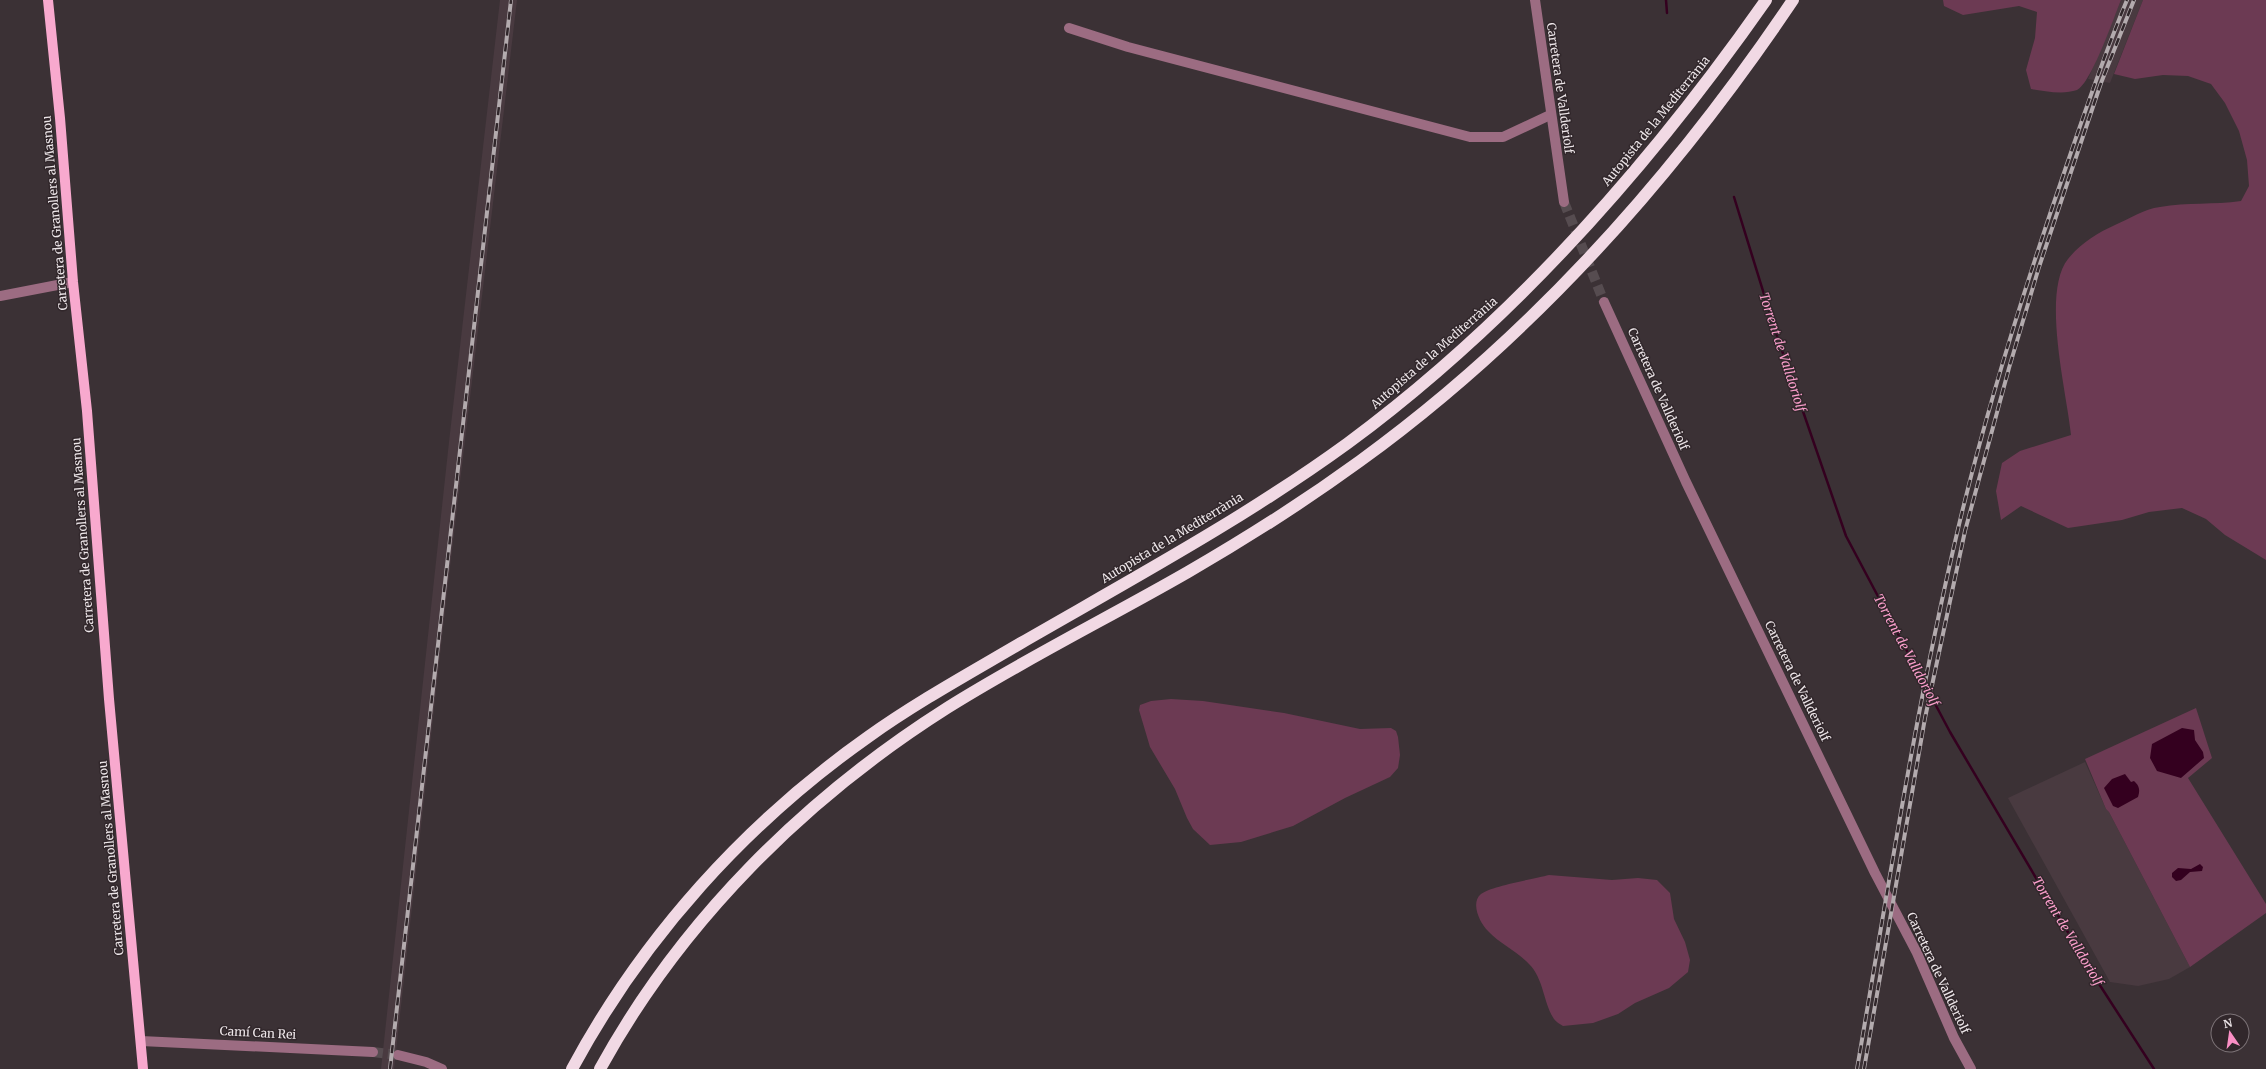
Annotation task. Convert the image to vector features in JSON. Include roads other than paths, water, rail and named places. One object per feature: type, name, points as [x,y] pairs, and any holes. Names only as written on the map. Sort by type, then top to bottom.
[{"type":"highway","name":"Autopista de la Mediterrània","points":[[572,1069],[614,999],[672,919],[737,848],[800,790],[869,736],[937,692],[1179,552],[1290,483],[1353,439],[1456,355],[1504,312],[1554,262],[1627,181],[1687,108],[1766,0]]},
{"type":"highway","points":[[600,1069],[655,980],[720,900],[788,829],[880,753],[947,708],[1189,571],[1302,501],[1405,427],[1491,354],[1569,278],[1649,190],[1729,90],[1793,0]]},
{"type":"main road","name":"Carretera de Granollers al Masnou","points":[[48,0],[60,118],[73,282],[87,411],[109,699],[143,1069]]},
{"type":"street","name":"Carretera de Vallderiolf","points":[[1535,0],[1550,115],[1564,202]]},
{"type":"street","points":[[1069,28],[1128,48],[1470,137],[1503,137],[1550,115]]},
{"type":"street","points":[[0,296],[73,282]]},
{"type":"street","name":"Carretera de Vallderiolf","points":[[1604,302],[1686,482],[1875,874],[1917,953],[1954,1038],[1971,1069]]},
{"type":"street","name":"Camí Can Rei","points":[[141,1041],[373,1052]]},
{"type":"street","points":[[398,1055],[426,1062],[442,1069]]},
{"type":"waterway","name":"Torrent de Valldoriolf","points":[[1666,0],[1667,13]]},
{"type":"waterway","name":"Torrent de Valldoriolf","points":[[1734,197],[1776,333],[1846,536],[1950,732],[2092,973],[2154,1069]]},
{"type":"tunnel","points":[[1564,202],[1604,302]]},
{"type":"tunnel","points":[[373,1052],[398,1055]]},
{"type":"railway","points":[[390,1069],[511,0]]},
{"type":"railway","points":[[1857,1069],[1916,731],[1943,596],[1969,483],[1994,392],[2036,256],[2095,83],[2127,0]]},
{"type":"railway","points":[[1864,1069],[1925,718],[1965,531],[2009,368],[2039,267],[2101,83],[2134,0]]}]
